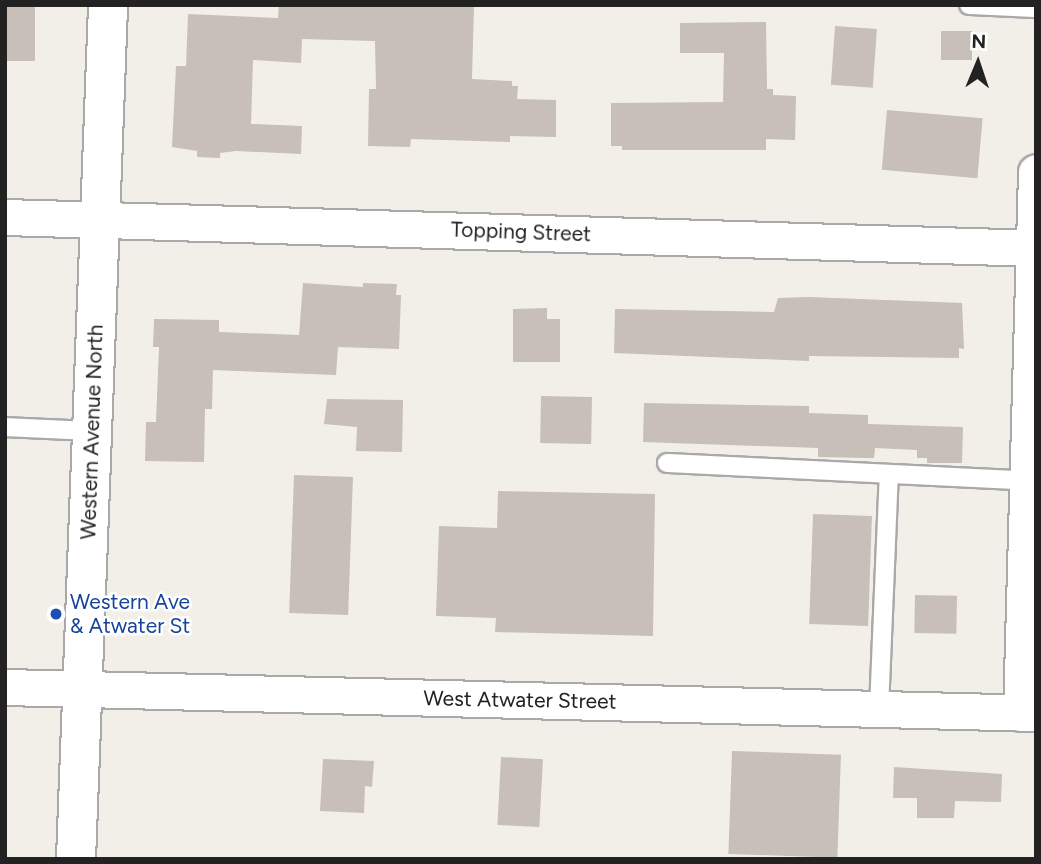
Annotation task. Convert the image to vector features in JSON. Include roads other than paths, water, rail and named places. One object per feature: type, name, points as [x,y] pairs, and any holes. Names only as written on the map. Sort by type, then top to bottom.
[{"type":"street","name":"Western Avenue North","points":[[76,859],[108,5]]},
{"type":"street","points":[[1028,713],[1036,172]]},
{"type":"street","name":"Topping Street","points":[[5,217],[1034,248]]},
{"type":"street","name":"West Atwater Street","points":[[5,687],[1028,713]]},
{"type":"lane","points":[[968,5],[1036,8]]},
{"type":"lane","points":[[5,427],[93,431]]},
{"type":"lane","points":[[667,463],[1031,481]]},
{"type":"lane","points":[[879,709],[889,474]]},
{"type":"place","name":"Western Ave & Atwater St","points":[[56,614]]}]
